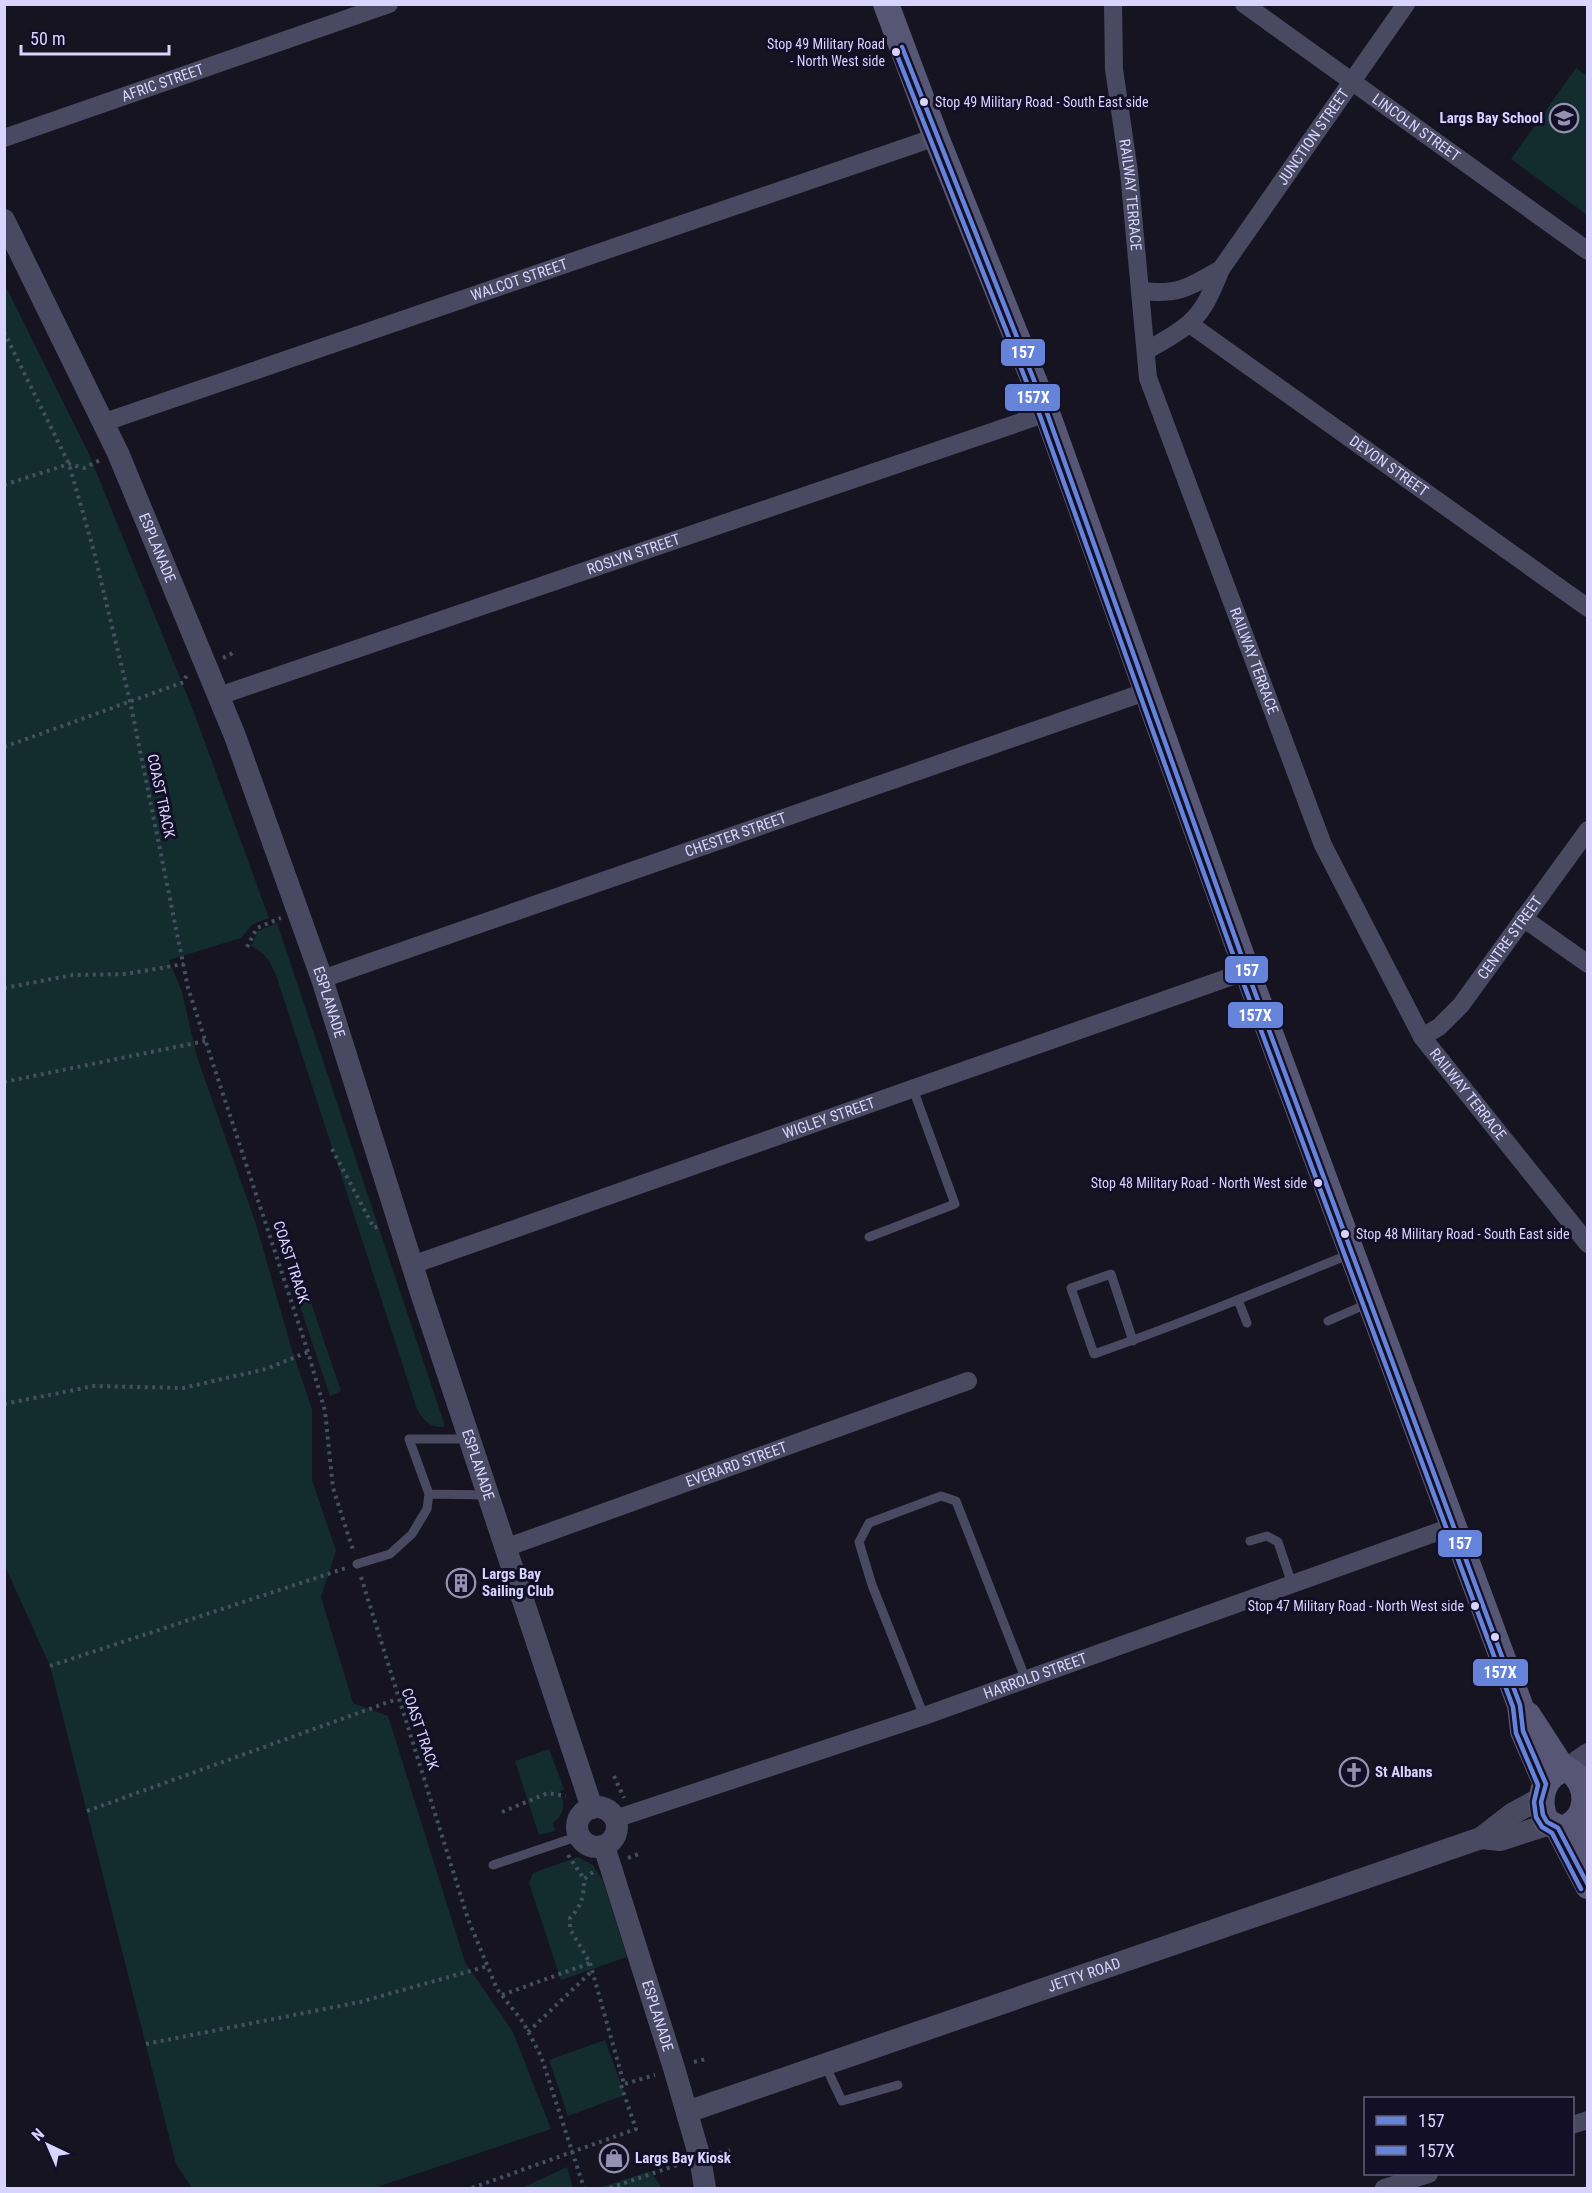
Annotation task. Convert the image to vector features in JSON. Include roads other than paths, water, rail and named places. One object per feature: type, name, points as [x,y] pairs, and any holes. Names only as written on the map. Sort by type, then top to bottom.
[{"type":"main road","points":[[886,4],[936,137],[1047,413],[1247,971],[1520,1705],[1541,1732],[1585,1804],[1563,1823]]},
{"type":"main road","points":[[1568,1777],[1543,1815],[1563,1823],[1587,1848]]},
{"type":"main road","points":[[1563,1823],[1587,1886]]},
{"type":"street","name":"AFRIC STREET","points":[[4,138],[389,4]]},
{"type":"street","name":"RAILWAY TERRACE","points":[[1113,4],[1114,69],[1142,291],[1148,378],[1323,845],[1422,1037],[1587,1244]]},
{"type":"street","name":"LINCOLN STREET","points":[[1244,4],[1587,251]]},
{"type":"street","name":"JUNCTION STREET","points":[[1146,351],[1191,325],[1209,299],[1221,269],[1350,81],[1406,4]]},
{"type":"street","name":"WALCOT STREET","points":[[102,423],[936,137]]},
{"type":"street","name":"ESPLANADE","points":[[4,220],[118,453],[219,696],[322,979],[412,1265],[592,1808]]},
{"type":"street","name":"JUNCTION STREET","points":[[1142,291],[1162,293],[1183,290],[1221,269]]},
{"type":"street","name":"DEVON STREET","points":[[1191,325],[1587,608]]},
{"type":"street","name":"ROSLYN STREET","points":[[219,696],[1047,413]]},
{"type":"street","name":"CHESTER STREET","points":[[322,979],[1148,691]]},
{"type":"street","name":"CENTRE STREET","points":[[1422,1037],[1439,1027],[1461,1005],[1587,830]]},
{"type":"street","points":[[1523,918],[1587,964]]},
{"type":"street","name":"WIGLEY STREET","points":[[412,1265],[1247,971]]},
{"type":"street","name":"EVERARD STREET","points":[[505,1548],[968,1381]]},
{"type":"street","name":"HARROLD STREET","points":[[620,1809],[924,1716],[1454,1526]]},
{"type":"street","name":"JETTY ROAD","points":[[687,2112],[1481,1838],[1512,1814],[1568,1777]]},
{"type":"street","points":[[592,1808],[620,1809],[614,1837],[604,1846],[573,1845],[580,1817],[592,1808]]},
{"type":"street","name":"JETTY ROAD","points":[[1481,1838],[1500,1840],[1563,1823]]},
{"type":"street","name":"ESPLANADE","points":[[604,1846],[687,2112],[700,2158],[705,2188]]},
{"type":"street","points":[[1384,2188],[1426,2175]]},
{"type":"lane","points":[[869,1237],[955,1204],[913,1089]]},
{"type":"lane","points":[[1133,1341],[1111,1274],[1071,1288],[1094,1354],[1133,1341],[1238,1300],[1352,1253]]},
{"type":"lane","points":[[1238,1300],[1246,1323]]},
{"type":"lane","points":[[1328,1321],[1371,1303]]},
{"type":"lane","points":[[357,1564],[390,1554],[412,1534],[427,1509],[429,1494],[409,1439],[469,1439]]},
{"type":"lane","points":[[429,1494],[489,1495]]},
{"type":"lane","points":[[924,1716],[872,1585],[859,1542],[869,1523],[941,1496],[956,1501],[1026,1680]]},
{"type":"lane","points":[[1250,1541],[1267,1536],[1278,1542],[1292,1584]]},
{"type":"lane","points":[[493,1865],[573,1845]]},
{"type":"lane","points":[[825,2065],[842,2101],[898,2085]]},
{"type":"place","name":"Stop 49 Military Road - North West side","points":[[896,52]]},
{"type":"place","name":"Stop 49 Military Road - South East side","points":[[924,102]]},
{"type":"place","name":"Largs Bay School","points":[[1564,118]]},
{"type":"place","name":"Stop 48 Military Road - North West side","points":[[1318,1183]]},
{"type":"place","name":"Stop 48 Military Road - South East side","points":[[1345,1234]]},
{"type":"place","name":"Largs Bay Sailing Club","points":[[461,1583]]},
{"type":"place","name":"Stop 47 Military Road - North West side","points":[[1475,1606]]},
{"type":"place","name":"St Albans","points":[[1354,1772]]},
{"type":"place","name":"Largs Bay Kiosk","points":[[614,2158]]}]
